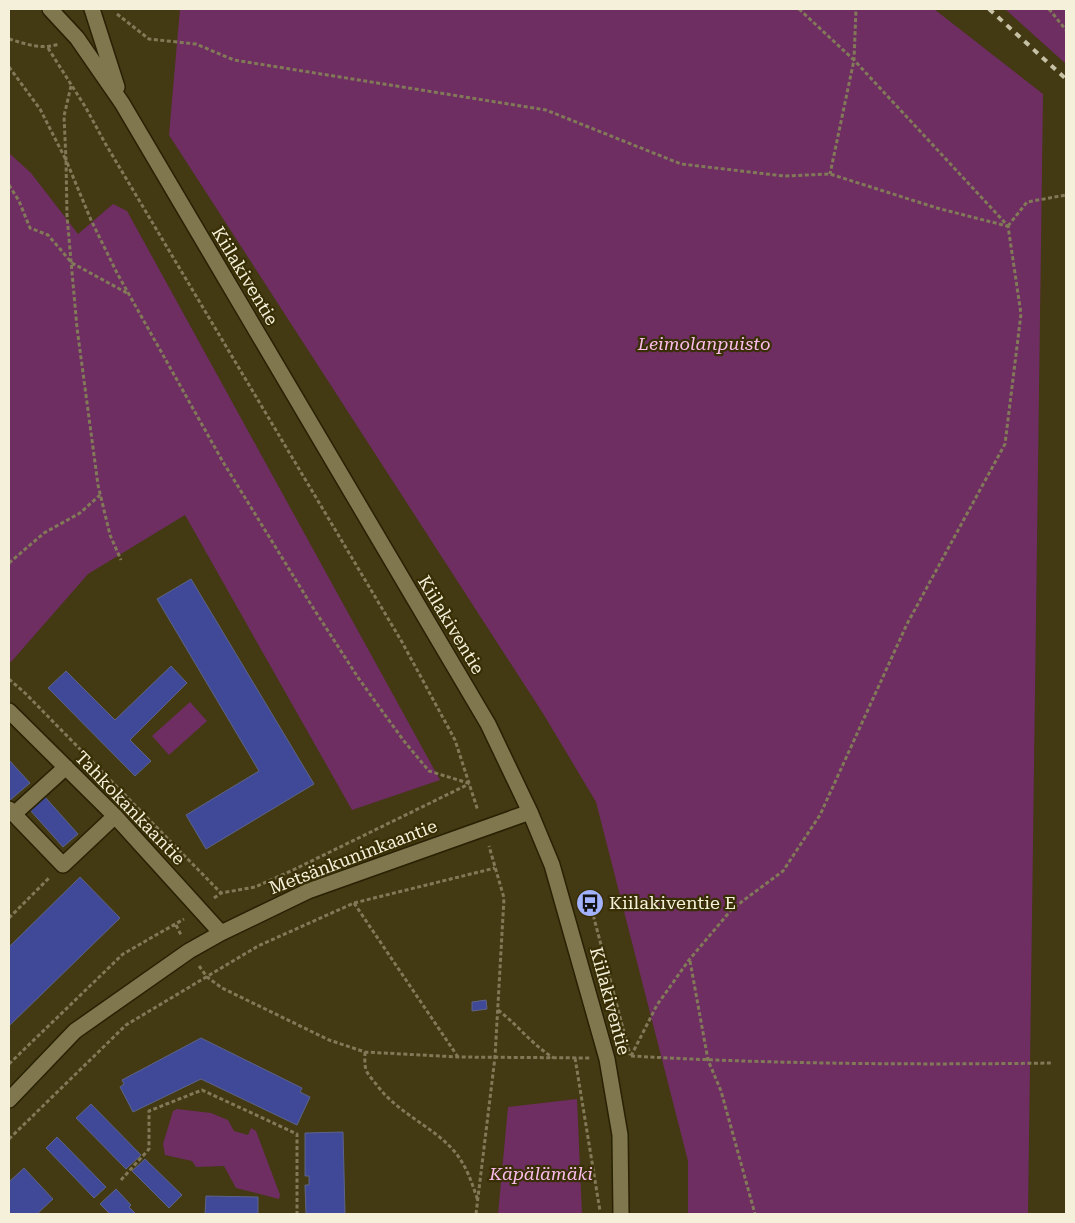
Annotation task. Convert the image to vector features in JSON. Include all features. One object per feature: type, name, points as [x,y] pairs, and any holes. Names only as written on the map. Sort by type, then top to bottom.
[{"type":"street","name":"Kiilakiventie","points":[[50,9],[77,38],[122,103],[488,724],[530,812],[552,865],[607,1058],[620,1135],[621,1214]]},
{"type":"street","name":"Kiilakiventie","points":[[92,9],[122,103]]},
{"type":"street","name":"Tahkokankaantie","points":[[9,711],[115,816],[221,932]]},
{"type":"street","points":[[66,767],[11,811],[63,864],[115,816]]},
{"type":"street","name":"Metsänkuninkaantie","points":[[9,1100],[75,1031],[221,932],[308,891],[530,812]]},
{"type":"path","points":[[631,1056],[657,1004],[690,960],[732,909],[783,871],[820,815],[907,624],[1005,444],[1021,314],[1008,226],[854,60],[799,9]]},
{"type":"path","points":[[830,174],[854,60],[856,9]]},
{"type":"path","points":[[1048,9],[1066,30]]},
{"type":"path","points":[[117,14],[149,39],[196,44],[234,60],[546,110],[681,164],[784,176],[830,174],[937,208],[1008,226]]},
{"type":"path","points":[[9,39],[27,45],[48,48],[86,108],[110,152],[402,642],[455,740],[484,828],[504,898],[495,1057],[476,1214]]},
{"type":"path","points":[[9,67],[40,110],[66,160],[91,220],[128,293],[223,462],[310,603],[359,679],[404,742],[429,771],[469,784]]},
{"type":"path","points":[[71,85],[64,116],[66,183],[77,328],[100,496],[110,535],[121,560]]},
{"type":"path","points":[[9,185],[19,201],[30,228],[48,235],[72,263],[128,293]]},
{"type":"path","points":[[1008,226],[1027,202],[1066,195]]},
{"type":"path","points":[[9,563],[44,532],[80,513],[100,496]]},
{"type":"path","points":[[9,679],[26,694],[221,893]]},
{"type":"path","points":[[9,1064],[123,954],[176,925],[221,893],[255,887],[291,872],[469,784]]},
{"type":"path","points":[[9,918],[63,864]]},
{"type":"path","points":[[9,1139],[126,1024],[258,946],[354,903],[495,868]]},
{"type":"path","points":[[354,903],[458,1057]]},
{"type":"path","points":[[590,903],[631,1056]]},
{"type":"path","points":[[176,925],[189,952],[207,977],[222,988],[329,1040],[365,1052],[458,1057],[607,1058],[631,1056],[906,1065],[1052,1063]]},
{"type":"path","points":[[690,960],[708,1060],[722,1091],[756,1214]]},
{"type":"path","points":[[498,1010],[512,1020],[541,1050],[554,1058]]},
{"type":"path","points":[[365,1052],[366,1072],[380,1090],[394,1105],[444,1141],[454,1152],[468,1172],[478,1203]]},
{"type":"path","points":[[575,1058],[600,1211]]},
{"type":"path","points":[[121,1180],[149,1150],[149,1112],[202,1090],[297,1134],[297,1214]]},
{"type":"green space","name":"Leimolanpuisto","points":[[180,9],[934,9],[1043,94],[1028,1214],[688,1214],[688,1161],[596,802],[544,715],[169,135]]},
{"type":"green space","points":[[1005,9],[1066,9],[1066,64]]},
{"type":"green space","points":[[9,153],[31,173],[78,234],[113,204],[127,211],[440,780],[352,810],[185,515],[88,574],[11,662],[9,660]]},
{"type":"green space","points":[[190,702],[207,721],[169,755],[152,736]]},
{"type":"green space","name":"Käpälämäki","points":[[577,1099],[582,1214],[498,1214],[508,1107]]},
{"type":"green space","points":[[177,1109],[211,1113],[228,1120],[234,1131],[248,1135],[251,1128],[256,1131],[280,1195],[279,1199],[236,1188],[224,1166],[196,1167],[192,1161],[165,1155],[163,1144],[173,1111]]},
{"type":"building","points":[[191,579],[314,784],[206,849],[186,815],[259,771],[157,599]]},
{"type":"building","points":[[171,666],[187,683],[130,740],[151,761],[135,776],[48,688],[66,671],[115,720]]},
{"type":"building","points":[[9,760],[30,783],[9,801]]},
{"type":"building","points":[[45,797],[78,834],[63,847],[30,810]]},
{"type":"building","points":[[80,877],[120,918],[9,1026],[9,947]]},
{"type":"building","points":[[486,1000],[487,1009],[472,1011],[472,1002]]},
{"type":"building","points":[[201,1038],[302,1088],[300,1092],[310,1097],[297,1125],[201,1079],[133,1112],[120,1087],[124,1084],[122,1080]]},
{"type":"building","points":[[91,1104],[141,1155],[126,1169],[76,1118]]},
{"type":"building","points":[[343,1132],[345,1214],[306,1214],[305,1185],[309,1185],[309,1176],[305,1176],[305,1133]]},
{"type":"building","points":[[57,1137],[106,1187],[94,1198],[46,1148]]},
{"type":"building","points":[[145,1159],[182,1195],[169,1208],[132,1171]]},
{"type":"building","points":[[24,1168],[53,1199],[37,1214],[9,1214],[9,1182]]},
{"type":"building","points":[[116,1189],[131,1205],[129,1207],[136,1214],[110,1214],[100,1204]]},
{"type":"building","points":[[206,1196],[258,1197],[258,1214],[205,1214]]},
{"type":"railway","points":[[989,9],[1066,79]]},
{"type":"place","name":"Kiilakiventie E","points":[[590,903]]}]
